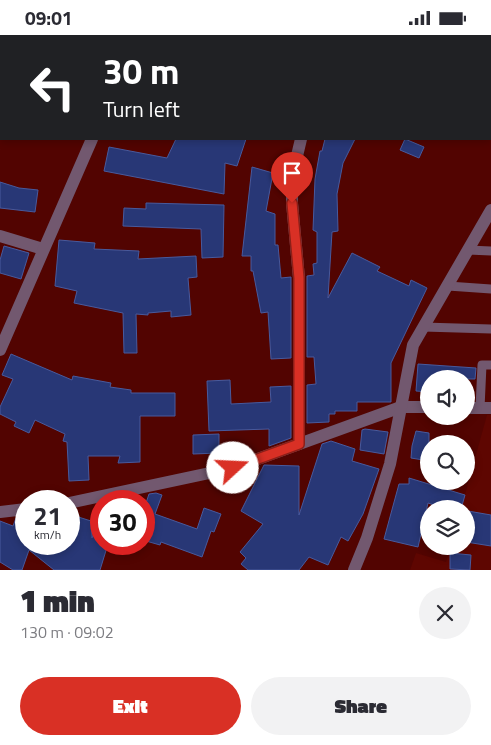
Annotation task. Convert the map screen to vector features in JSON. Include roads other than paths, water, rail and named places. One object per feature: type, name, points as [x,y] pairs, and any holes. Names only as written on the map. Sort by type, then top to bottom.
[{"type":"street","points":[[0,350],[92,140]]},
{"type":"street","points":[[299,444],[299,278],[292,203],[292,177],[301,140]]},
{"type":"street","points":[[354,570],[367,538],[390,464],[413,345],[490,213]]},
{"type":"street","points":[[0,235],[43,249]]},
{"type":"street","points":[[80,501],[233,468],[401,407],[420,407]]},
{"type":"street","points":[[0,512],[15,510]]},
{"type":"lane","points":[[468,249],[491,251]]},
{"type":"lane","points":[[448,285],[491,289]]},
{"type":"lane","points":[[424,327],[491,329]]},
{"type":"lane","points":[[486,408],[482,365],[491,365]]}]
